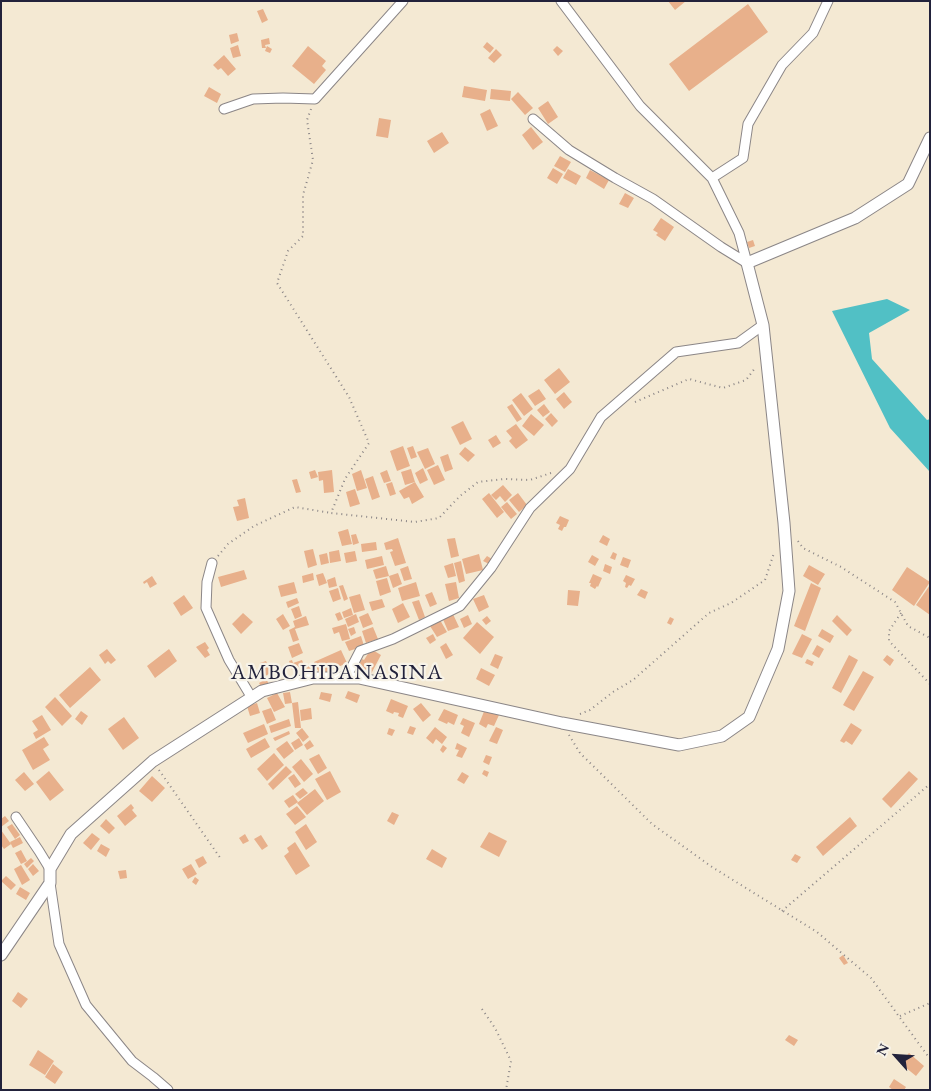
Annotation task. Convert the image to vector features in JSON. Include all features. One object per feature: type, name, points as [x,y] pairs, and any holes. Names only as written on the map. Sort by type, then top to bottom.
[{"type":"street","points":[[224,109],[253,99],[315,99],[403,1]]},
{"type":"street","points":[[50,869],[72,834],[153,761],[262,691],[314,678],[359,678],[562,723],[679,745],[722,736],[749,717],[778,649],[788,591],[784,523],[763,325],[747,263],[739,233],[712,178],[640,106],[561,1]]},
{"type":"street","points":[[712,178],[743,158],[748,124],[782,65],[813,33],[828,1]]},
{"type":"street","points":[[533,120],[569,150],[614,178],[653,199],[747,263]]},
{"type":"street","points":[[747,263],[854,218],[908,184],[930,138]]},
{"type":"street","points":[[346,678],[360,651],[393,639],[460,606],[491,568],[530,508],[570,469],[601,417],[676,352],[738,343],[763,325]]},
{"type":"street","points":[[212,563],[207,582],[206,608],[229,660],[252,698]]},
{"type":"street","points":[[16,817],[50,869],[50,883],[59,944],[86,1005],[132,1061],[168,1090]]},
{"type":"street","points":[[1,955],[50,883]]},
{"type":"path","points":[[315,99],[307,120],[313,160],[303,194],[303,236],[288,251],[277,284],[349,397],[369,443],[345,479],[331,513]]},
{"type":"path","points":[[632,403],[689,380],[723,388],[746,380],[766,355]]},
{"type":"path","points":[[212,563],[228,544],[254,526],[296,508],[415,522],[439,518],[460,496],[478,482],[504,479],[530,480],[548,473],[570,469]]},
{"type":"path","points":[[776,547],[765,580],[730,603],[709,613],[633,680],[613,692],[590,710],[562,723],[580,753],[652,824],[712,867],[817,932],[871,978],[929,1059]]},
{"type":"path","points":[[803,548],[841,567],[895,602],[908,626],[930,638]]},
{"type":"path","points":[[901,613],[889,631],[889,641],[930,684]]},
{"type":"path","points":[[153,761],[221,859]]},
{"type":"path","points":[[782,911],[930,784]]},
{"type":"path","points":[[899,1016],[930,1003]]},
{"type":"path","points":[[482,1009],[495,1028],[511,1061],[506,1090]]},
{"type":"water","points":[[887,299],[910,310],[869,333],[872,359],[927,420],[930,419],[930,472],[890,428],[832,311]]},
{"type":"building","points":[[668,1],[686,1],[675,10]]},
{"type":"building","points":[[748,4],[768,32],[689,91],[669,64]]},
{"type":"building","points":[[263,9],[268,20],[262,23],[257,11]]},
{"type":"building","points":[[237,33],[239,41],[231,44],[229,35]]},
{"type":"building","points":[[269,38],[270,44],[265,45],[266,48],[262,48],[261,40]]},
{"type":"building","points":[[487,42],[494,48],[490,53],[483,47]]},
{"type":"building","points":[[238,45],[241,56],[233,58],[230,48]]},
{"type":"building","points":[[267,46],[272,49],[270,53],[265,51]]},
{"type":"building","points":[[308,46],[326,61],[322,66],[326,70],[314,84],[292,66]]},
{"type":"building","points":[[557,46],[563,51],[558,56],[553,50]]},
{"type":"building","points":[[496,49],[502,55],[494,63],[488,58]]},
{"type":"building","points":[[224,55],[236,69],[228,76],[221,68],[218,70],[213,65]]},
{"type":"building","points":[[464,86],[487,90],[485,101],[462,97]]},
{"type":"building","points":[[209,87],[221,94],[217,103],[204,96]]},
{"type":"building","points":[[491,89],[511,91],[510,101],[490,99]]},
{"type":"building","points":[[518,92],[533,108],[525,115],[511,99]]},
{"type":"building","points":[[548,101],[558,117],[548,124],[538,108]]},
{"type":"building","points":[[490,109],[498,126],[487,131],[480,114]]},
{"type":"building","points":[[379,118],[391,120],[388,138],[376,136]]},
{"type":"building","points":[[531,127],[543,142],[533,150],[522,135]]},
{"type":"building","points":[[442,132],[449,143],[434,153],[427,141]]},
{"type":"building","points":[[560,156],[571,162],[565,172],[554,166]]},
{"type":"building","points":[[553,168],[563,174],[557,184],[547,178]]},
{"type":"building","points":[[568,169],[581,176],[576,185],[563,178]]},
{"type":"building","points":[[590,170],[609,180],[604,189],[586,178]]},
{"type":"building","points":[[625,193],[634,198],[628,208],[619,204]]},
{"type":"building","points":[[661,218],[674,227],[665,241],[656,235],[658,233],[653,230]]},
{"type":"building","points":[[753,240],[755,246],[749,248],[747,242]]},
{"type":"building","points":[[559,368],[570,382],[555,394],[544,380]]},
{"type":"building","points":[[539,389],[546,399],[535,406],[528,396]]},
{"type":"building","points":[[564,392],[572,402],[564,409],[556,399]]},
{"type":"building","points":[[521,393],[533,409],[524,416],[512,400]]},
{"type":"building","points":[[512,404],[522,419],[517,422],[507,407]]},
{"type":"building","points":[[544,404],[550,412],[543,417],[537,410]]},
{"type":"building","points":[[551,413],[558,421],[552,427],[545,419]]},
{"type":"building","points":[[531,414],[544,425],[534,436],[522,426]]},
{"type":"building","points":[[463,421],[472,439],[460,445],[451,427]]},
{"type":"building","points":[[516,424],[528,440],[516,449],[509,441],[512,438],[506,431]]},
{"type":"building","points":[[496,435],[501,443],[493,448],[488,440]]},
{"type":"building","points":[[403,446],[410,466],[397,471],[390,451]]},
{"type":"building","points":[[413,446],[417,457],[411,459],[407,448]]},
{"type":"building","points":[[465,447],[475,455],[468,462],[459,454]]},
{"type":"building","points":[[428,448],[435,464],[425,469],[417,452]]},
{"type":"building","points":[[448,454],[453,469],[445,472],[440,457]]},
{"type":"building","points":[[438,465],[445,480],[434,485],[427,470]]},
{"type":"building","points":[[423,468],[428,480],[420,484],[415,473]]},
{"type":"building","points":[[411,469],[415,482],[405,485],[401,472]]},
{"type":"building","points":[[315,470],[318,477],[311,479],[309,472]]},
{"type":"building","points":[[332,470],[334,492],[324,493],[323,480],[319,481],[318,472]]},
{"type":"building","points":[[361,470],[367,488],[357,491],[352,474]]},
{"type":"building","points":[[387,470],[391,481],[384,483],[380,473]]},
{"type":"building","points":[[373,476],[380,497],[372,500],[365,479]]},
{"type":"building","points":[[297,479],[301,492],[296,493],[292,480]]},
{"type":"building","points":[[392,482],[396,494],[390,496],[386,484]]},
{"type":"building","points":[[415,482],[424,497],[412,504],[409,497],[404,499],[399,491]]},
{"type":"building","points":[[503,485],[512,495],[505,502],[500,496],[496,500],[491,495]]},
{"type":"building","points":[[355,489],[360,504],[350,507],[346,492]]},
{"type":"building","points":[[489,493],[504,512],[497,518],[482,499]]},
{"type":"building","points":[[518,493],[527,505],[519,512],[509,500]]},
{"type":"building","points":[[245,498],[249,518],[237,521],[233,507],[239,506],[237,500]]},
{"type":"building","points":[[507,502],[517,514],[511,519],[501,507]]},
{"type":"building","points":[[560,516],[569,520],[562,531],[558,529],[560,525],[556,523]]},
{"type":"building","points":[[348,529],[352,544],[342,546],[338,532]]},
{"type":"building","points":[[356,534],[359,543],[353,545],[351,535]]},
{"type":"building","points":[[603,535],[610,539],[607,546],[599,542]]},
{"type":"building","points":[[398,538],[406,563],[395,566],[390,552],[393,551],[392,549],[386,550],[384,543]]},
{"type":"building","points":[[455,538],[459,556],[451,558],[447,539]]},
{"type":"building","points":[[376,542],[377,550],[362,552],[361,544]]},
{"type":"building","points":[[313,549],[317,565],[308,568],[304,551]]},
{"type":"building","points":[[339,550],[341,561],[330,563],[329,552]]},
{"type":"building","points":[[355,551],[357,561],[346,563],[344,553]]},
{"type":"building","points":[[613,552],[617,554],[615,560],[610,558]]},
{"type":"building","points":[[327,553],[329,563],[321,565],[319,555]]},
{"type":"building","points":[[479,554],[483,570],[466,574],[462,559]]},
{"type":"building","points":[[592,555],[599,559],[595,566],[588,562]]},
{"type":"building","points":[[382,556],[384,565],[367,569],[365,560]]},
{"type":"building","points":[[487,556],[492,559],[489,564],[483,561]]},
{"type":"building","points":[[623,557],[631,560],[628,568],[620,565]]},
{"type":"building","points":[[461,561],[465,581],[459,583],[454,563]]},
{"type":"building","points":[[453,563],[456,576],[448,578],[444,566]]},
{"type":"building","points":[[605,564],[612,567],[610,574],[603,571]]},
{"type":"building","points":[[809,565],[825,574],[818,585],[803,576]]},
{"type":"building","points":[[386,566],[389,576],[376,579],[373,570]]},
{"type":"building","points":[[408,566],[412,579],[404,581],[400,569]]},
{"type":"building","points":[[907,567],[930,582],[914,606],[892,590]]},
{"type":"building","points":[[244,570],[247,579],[221,587],[218,577]]},
{"type":"building","points":[[313,573],[314,580],[303,583],[302,576]]},
{"type":"building","points":[[323,573],[327,583],[319,586],[316,575]]},
{"type":"building","points":[[398,573],[402,584],[393,588],[389,576]]},
{"type":"building","points":[[593,574],[602,578],[595,589],[589,583]]},
{"type":"building","points":[[626,575],[635,579],[631,586],[629,585],[627,588],[625,587],[626,583],[623,581]]},
{"type":"building","points":[[152,576],[157,584],[150,588],[147,582],[144,584],[143,582]]},
{"type":"building","points":[[335,577],[337,586],[329,588],[327,580]]},
{"type":"building","points":[[387,578],[391,592],[380,596],[376,581]]},
{"type":"building","points":[[294,582],[297,593],[281,597],[278,586]]},
{"type":"building","points":[[416,582],[420,596],[402,601],[398,588]]},
{"type":"building","points":[[456,582],[459,598],[449,601],[445,584]]},
{"type":"building","points":[[811,583],[821,588],[805,631],[794,626]]},
{"type":"building","points":[[343,585],[348,599],[344,601],[339,586]]},
{"type":"building","points":[[930,585],[930,615],[916,605]]},
{"type":"building","points":[[338,588],[341,599],[333,602],[329,591]]},
{"type":"building","points":[[641,589],[648,592],[645,599],[637,595]]},
{"type":"building","points":[[568,590],[580,591],[578,606],[567,605]]},
{"type":"building","points":[[432,592],[437,604],[430,607],[425,595]]},
{"type":"building","points":[[360,594],[365,610],[354,613],[349,597]]},
{"type":"building","points":[[184,595],[193,608],[181,616],[173,603]]},
{"type":"building","points":[[484,595],[489,607],[479,612],[473,599]]},
{"type":"building","points":[[297,598],[299,603],[288,608],[286,602]]},
{"type":"building","points":[[382,599],[385,607],[372,611],[369,602]]},
{"type":"building","points":[[419,600],[425,617],[419,620],[412,602]]},
{"type":"building","points":[[403,603],[410,617],[398,623],[392,609]]},
{"type":"building","points":[[299,606],[302,616],[295,619],[291,609]]},
{"type":"building","points":[[351,608],[353,615],[344,618],[342,612]]},
{"type":"building","points":[[340,612],[343,619],[338,621],[335,614]]},
{"type":"building","points":[[452,612],[459,627],[448,631],[442,617]]},
{"type":"building","points":[[243,613],[253,622],[241,634],[232,624]]},
{"type":"building","points":[[368,613],[373,624],[363,628],[359,617]]},
{"type":"building","points":[[283,614],[290,626],[283,630],[276,619]]},
{"type":"building","points":[[356,614],[359,622],[348,627],[345,619]]},
{"type":"building","points":[[468,615],[472,624],[464,628],[460,619]]},
{"type":"building","points":[[837,615],[852,630],[847,636],[832,621]]},
{"type":"building","points":[[306,616],[309,625],[295,629],[299,640],[293,642],[289,630],[295,627],[293,621]]},
{"type":"building","points":[[487,616],[491,621],[486,625],[482,620]]},
{"type":"building","points":[[670,617],[674,619],[671,625],[667,623]]},
{"type":"building","points":[[440,620],[447,632],[437,637],[430,626]]},
{"type":"building","points":[[477,622],[494,637],[480,654],[463,638]]},
{"type":"building","points":[[346,624],[350,639],[342,641],[339,632],[334,634],[332,628]]},
{"type":"building","points":[[354,627],[356,633],[351,636],[348,629]]},
{"type":"building","points":[[373,627],[378,639],[366,643],[362,631]]},
{"type":"building","points":[[822,629],[834,636],[830,643],[818,636]]},
{"type":"building","points":[[433,634],[436,640],[430,644],[426,638]]},
{"type":"building","points":[[802,634],[812,639],[802,658],[792,654]]},
{"type":"building","points":[[361,636],[364,646],[349,651],[345,642]]},
{"type":"building","points":[[205,642],[209,648],[207,650],[210,655],[205,658],[196,647]]},
{"type":"building","points":[[299,643],[303,653],[292,658],[288,647]]},
{"type":"building","points":[[446,643],[453,655],[446,659],[440,647]]},
{"type":"building","points":[[817,645],[824,649],[819,658],[812,654]]},
{"type":"building","points":[[107,649],[116,660],[111,664],[108,661],[105,664],[99,655]]},
{"type":"building","points":[[169,649],[177,661],[155,678],[147,666]]},
{"type":"building","points":[[371,649],[381,655],[371,674],[358,666]]},
{"type":"building","points":[[341,650],[347,663],[320,675],[314,662]]},
{"type":"building","points":[[495,654],[503,657],[498,669],[490,665]]},
{"type":"building","points":[[849,655],[858,660],[841,693],[832,688]]},
{"type":"building","points":[[887,655],[894,660],[890,666],[883,660]]},
{"type":"building","points":[[807,659],[814,662],[812,666],[805,663]]},
{"type":"building","points":[[292,660],[293,663],[302,660],[304,665],[292,670],[289,661]]},
{"type":"building","points":[[266,661],[271,673],[265,676],[260,663]]},
{"type":"building","points":[[309,664],[312,671],[306,674],[303,667]]},
{"type":"building","points":[[90,667],[101,680],[70,708],[59,695]]},
{"type":"building","points":[[481,668],[495,675],[489,686],[476,679]]},
{"type":"building","points":[[863,671],[874,677],[854,711],[843,705]]},
{"type":"building","points":[[261,672],[264,678],[259,681],[256,675]]},
{"type":"building","points":[[266,679],[269,684],[262,688],[259,683]]},
{"type":"building","points":[[348,691],[360,695],[357,703],[345,698]]},
{"type":"building","points":[[290,692],[292,703],[285,704],[283,693]]},
{"type":"building","points":[[321,692],[332,694],[330,702],[319,699]]},
{"type":"building","points":[[277,693],[285,707],[274,712],[267,698]]},
{"type":"building","points":[[55,697],[72,716],[62,726],[45,707]]},
{"type":"building","points":[[391,699],[408,706],[403,718],[398,716],[399,713],[394,712],[393,714],[386,711]]},
{"type":"building","points":[[298,702],[301,728],[295,728],[292,703]]},
{"type":"building","points":[[257,703],[260,713],[250,716],[247,706]]},
{"type":"building","points":[[421,703],[431,715],[423,722],[413,709]]},
{"type":"building","points":[[271,708],[276,720],[267,724],[262,711]]},
{"type":"building","points":[[311,708],[312,719],[301,721],[300,710]]},
{"type":"building","points":[[444,709],[458,715],[454,725],[438,720]]},
{"type":"building","points":[[485,709],[499,715],[494,726],[488,724],[486,728],[479,724]]},
{"type":"building","points":[[81,711],[88,716],[82,725],[75,719]]},
{"type":"building","points":[[42,715],[51,730],[36,739],[33,733],[38,730],[32,721]]},
{"type":"building","points":[[124,717],[139,738],[123,750],[108,729]]},
{"type":"building","points":[[463,718],[475,723],[469,737],[461,733],[464,726],[460,724]]},
{"type":"building","points":[[289,719],[291,726],[271,733],[269,726]]},
{"type":"building","points":[[851,723],[862,730],[852,745],[846,741],[844,743],[840,741]]},
{"type":"building","points":[[264,724],[268,734],[248,743],[243,733]]},
{"type":"building","points":[[410,726],[416,728],[413,735],[407,733]]},
{"type":"building","points":[[435,727],[447,737],[442,744],[436,739],[433,744],[426,738]]},
{"type":"building","points":[[496,727],[503,730],[497,744],[489,741]]},
{"type":"building","points":[[302,728],[309,737],[303,742],[296,733]]},
{"type":"building","points":[[389,728],[395,730],[392,736],[387,734]]},
{"type":"building","points":[[289,731],[290,734],[275,741],[273,738]]},
{"type":"building","points":[[44,737],[49,745],[43,749],[50,760],[33,770],[22,750]]},
{"type":"building","points":[[265,738],[270,747],[251,758],[246,749]]},
{"type":"building","points":[[299,738],[303,745],[295,750],[291,743]]},
{"type":"building","points":[[310,740],[314,746],[307,750],[304,745]]},
{"type":"building","points":[[287,741],[294,751],[284,759],[276,749]]},
{"type":"building","points":[[457,743],[467,748],[462,758],[456,756],[459,750],[455,749]]},
{"type":"building","points":[[443,745],[447,748],[443,753],[440,750]]},
{"type":"building","points":[[274,753],[284,765],[267,781],[257,769]]},
{"type":"building","points":[[319,754],[327,768],[318,774],[309,759]]},
{"type":"building","points":[[486,755],[492,757],[489,765],[483,762]]},
{"type":"building","points":[[301,759],[313,774],[304,782],[292,767]]},
{"type":"building","points":[[286,766],[292,772],[273,790],[268,784]]},
{"type":"building","points":[[484,770],[489,772],[487,777],[482,774]]},
{"type":"building","points":[[49,771],[64,790],[50,801],[36,782]]},
{"type":"building","points":[[330,771],[341,792],[327,800],[315,779]]},
{"type":"building","points":[[909,771],[918,779],[891,808],[882,799]]},
{"type":"building","points":[[24,772],[34,784],[25,791],[15,780]]},
{"type":"building","points":[[462,772],[469,776],[464,784],[457,780]]},
{"type":"building","points":[[294,774],[301,784],[295,788],[288,778]]},
{"type":"building","points":[[152,776],[165,788],[152,802],[139,791]]},
{"type":"building","points":[[303,788],[308,793],[300,799],[295,794]]},
{"type":"building","points":[[315,789],[324,801],[307,815],[297,803]]},
{"type":"building","points":[[293,795],[298,802],[289,808],[284,801]]},
{"type":"building","points":[[131,804],[134,808],[132,810],[137,816],[125,826],[117,816]]},
{"type":"building","points":[[297,806],[306,817],[295,825],[286,814]]},
{"type":"building","points":[[392,812],[399,815],[394,825],[387,821]]},
{"type":"building","points":[[5,816],[9,821],[1,827],[1,819]]},
{"type":"building","points":[[850,817],[857,826],[823,856],[816,847]]},
{"type":"building","points":[[106,819],[115,828],[109,834],[100,826]]},
{"type":"building","points":[[12,824],[20,835],[15,839],[7,827]]},
{"type":"building","points":[[306,824],[317,842],[306,850],[295,832]]},
{"type":"building","points":[[1,830],[11,844],[4,849],[1,845]]},
{"type":"building","points":[[489,832],[507,841],[499,857],[480,847]]},
{"type":"building","points":[[92,833],[100,839],[91,850],[83,843]]},
{"type":"building","points":[[245,834],[249,841],[243,844],[239,838]]},
{"type":"building","points":[[261,835],[268,846],[262,850],[254,839]]},
{"type":"building","points":[[20,837],[23,843],[13,848],[10,842]]},
{"type":"building","points":[[295,842],[310,866],[296,875],[284,856],[289,852],[287,848]]},
{"type":"building","points":[[101,844],[110,849],[106,857],[97,851]]},
{"type":"building","points":[[432,849],[447,858],[442,868],[426,859]]},
{"type":"building","points":[[21,850],[27,861],[21,864],[15,853]]},
{"type":"building","points":[[795,854],[801,857],[797,863],[791,860]]},
{"type":"building","points":[[203,856],[207,863],[199,868],[195,860]]},
{"type":"building","points":[[31,858],[34,861],[27,868],[24,864]]},
{"type":"building","points":[[33,864],[39,871],[33,876],[28,869]]},
{"type":"building","points":[[191,864],[197,874],[188,879],[182,869]]},
{"type":"building","points":[[21,865],[30,880],[22,885],[14,869]]},
{"type":"building","points":[[126,870],[127,878],[120,879],[118,871]]},
{"type":"building","points":[[6,876],[16,885],[11,890],[1,881]]},
{"type":"building","points":[[195,877],[199,880],[196,885],[192,882]]},
{"type":"building","points":[[20,887],[30,893],[26,900],[16,894]]},
{"type":"building","points":[[843,955],[848,963],[844,965],[839,958]]},
{"type":"building","points":[[18,992],[28,999],[21,1008],[12,1001]]},
{"type":"building","points":[[789,1035],[798,1040],[794,1046],[785,1040]]},
{"type":"building","points":[[38,1050],[54,1061],[45,1075],[29,1065]]},
{"type":"building","points":[[909,1053],[924,1066],[916,1076],[900,1063]]},
{"type":"building","points":[[53,1064],[63,1072],[55,1084],[45,1077]]},
{"type":"building","points":[[894,1079],[906,1087],[904,1090],[893,1090],[889,1087]]},
{"type":"district","name":"AMBOHIPANASINA","points":[[337,673]]}]
